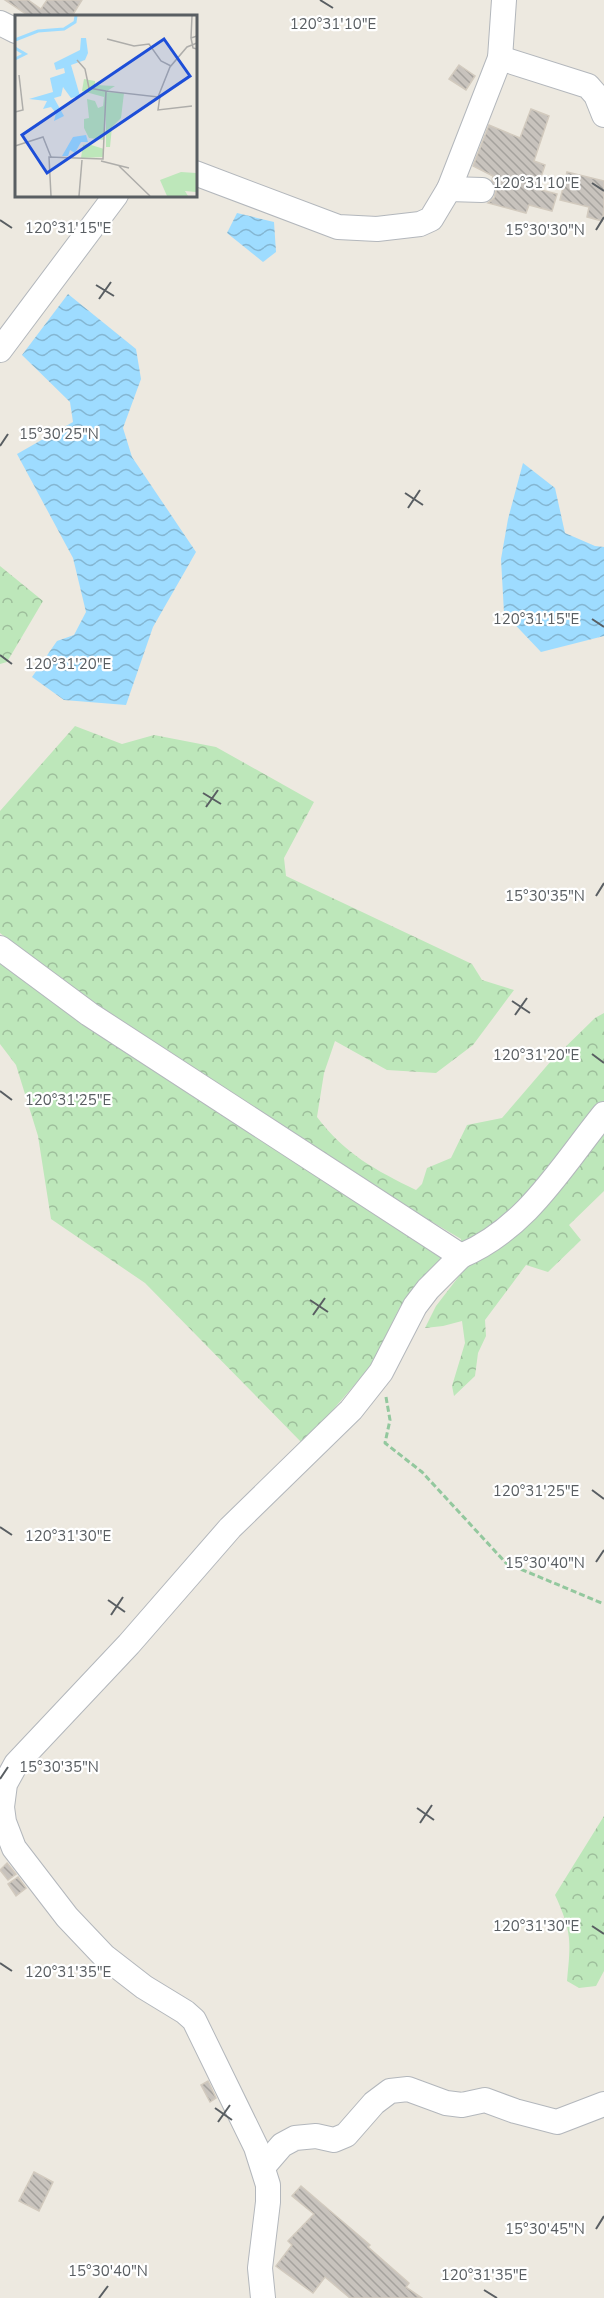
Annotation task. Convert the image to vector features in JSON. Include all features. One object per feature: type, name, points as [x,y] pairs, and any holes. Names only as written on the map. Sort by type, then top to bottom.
[{"type":"street","points":[[196,173],[338,227],[352,230],[420,224],[431,219],[449,189],[500,58],[504,0]]},
{"type":"street","points":[[0,22],[15,30]]},
{"type":"street","points":[[500,58],[588,86],[596,95],[604,115]]},
{"type":"street","points":[[449,189],[482,190]]},
{"type":"street","points":[[0,350],[115,196]]},
{"type":"street","points":[[0,948],[89,1014],[461,1256]]},
{"type":"street","points":[[263,2298],[260,2268],[268,2202],[267,2185],[256,2147],[219,2068],[194,2020],[123,1972],[86,1938],[27,1866],[14,1848],[2,1822],[3,1795],[6,1784],[16,1764],[129,1644],[230,1528],[351,1410],[381,1372],[415,1306],[428,1289],[461,1256],[493,1240],[520,1218],[555,1178],[604,1114]]},
{"type":"street","points":[[263,2167],[282,2145],[295,2138],[316,2136],[334,2140],[346,2135],[374,2103],[390,2091],[408,2089],[446,2103],[462,2105],[485,2100],[557,2122],[604,2104]]},
{"type":"path","points":[[381,1372],[390,1420],[385,1443],[422,1472],[506,1563],[604,1604]]},
{"type":"green space","points":[[0,566],[43,601],[7,662],[0,664]]},
{"type":"green space","points":[[75,726],[122,744],[154,735],[216,747],[314,802],[284,858],[286,876],[472,964],[482,980],[514,990],[473,1045],[436,1073],[387,1070],[335,1041],[324,1073],[317,1117],[350,1151],[387,1175],[416,1190],[422,1184],[427,1168],[451,1158],[467,1125],[502,1118],[551,1061],[595,1018],[604,1013],[604,1191],[569,1225],[581,1240],[548,1272],[526,1265],[485,1320],[486,1336],[478,1353],[475,1376],[454,1396],[452,1386],[465,1343],[462,1321],[425,1328],[436,1306],[463,1271],[461,1239],[92,1008],[0,933],[0,811]]},
{"type":"green space","points":[[0,957],[447,1258],[400,1307],[372,1365],[303,1444],[145,1283],[51,1219],[38,1136],[16,1065],[0,1044]]},
{"type":"green space","points":[[604,1816],[604,1971],[596,1986],[579,1988],[567,1981],[569,1937],[565,1918],[555,1895]]},
{"type":"water","points":[[237,213],[274,222],[276,252],[263,262],[227,233]]},
{"type":"water","points":[[68,294],[136,349],[141,379],[123,428],[132,457],[196,552],[153,627],[126,705],[64,700],[32,677],[57,641],[74,635],[86,612],[73,558],[17,454],[73,422],[70,402],[22,355]]},
{"type":"water","points":[[523,463],[555,488],[565,533],[595,546],[604,547],[604,636],[541,652],[504,613],[501,559],[508,519]]},
{"type":"building","points":[[5,0],[28,0],[41,9],[47,0],[82,0],[73,15],[28,15]]},
{"type":"building","points":[[459,65],[475,76],[466,90],[449,79]]},
{"type":"building","points":[[531,109],[549,116],[534,161],[545,165],[537,189],[557,194],[552,211],[529,205],[526,213],[488,203],[494,198],[496,191],[492,181],[493,176],[473,166],[489,125],[520,138]]},
{"type":"building","points":[[567,172],[604,181],[602,221],[587,217],[589,207],[560,200]]},
{"type":"building","points":[[7,1863],[16,1874],[8,1880],[0,1870]]},
{"type":"building","points":[[18,1877],[26,1888],[16,1896],[8,1884]]},
{"type":"building","points":[[208,2081],[216,2098],[210,2102],[201,2085]]},
{"type":"building","points":[[34,2172],[53,2182],[39,2211],[19,2201]]},
{"type":"building","points":[[301,2186],[370,2245],[368,2247],[409,2283],[406,2287],[422,2298],[350,2298],[325,2277],[313,2293],[276,2266],[292,2245],[288,2241],[314,2214],[292,2196]]}]
